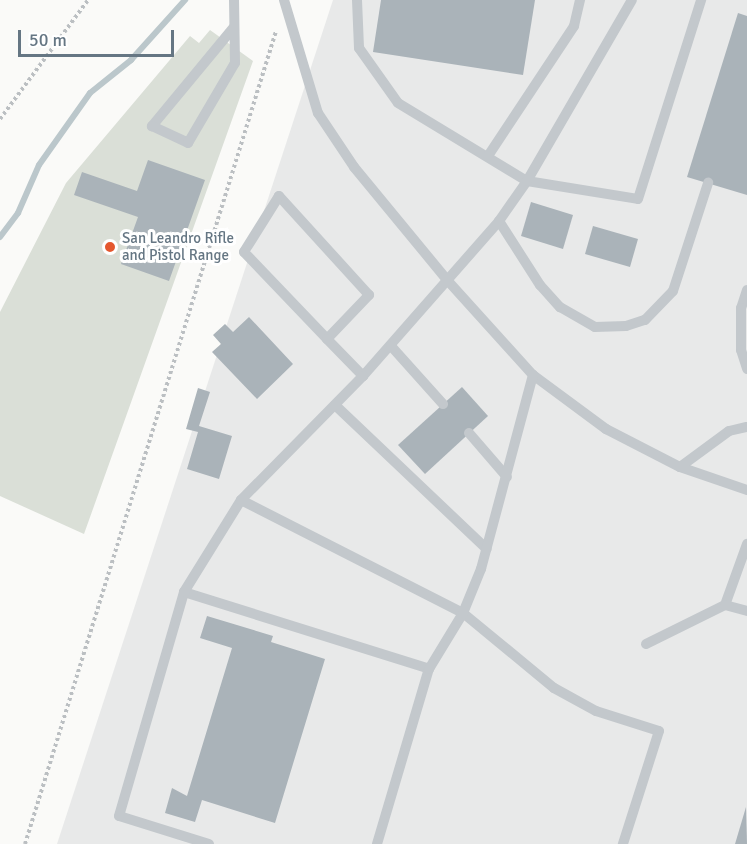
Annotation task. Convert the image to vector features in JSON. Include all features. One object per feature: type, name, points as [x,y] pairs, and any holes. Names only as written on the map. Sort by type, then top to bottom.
[{"type":"lane","points":[[234,0],[235,63],[188,143],[152,126],[234,27]]},
{"type":"lane","points":[[357,0],[359,48],[398,103],[488,156],[527,182],[638,199],[701,0]]},
{"type":"lane","points":[[488,156],[574,26],[580,0]]},
{"type":"lane","points":[[209,844],[119,816],[184,592],[240,500],[336,405],[391,346],[499,221],[527,182],[632,0]]},
{"type":"lane","points":[[284,2],[318,113],[354,167],[448,281],[533,375],[606,429],[680,467],[747,490]]},
{"type":"lane","points":[[499,221],[540,285],[560,307],[595,327],[626,326],[645,320],[673,291],[708,183]]},
{"type":"lane","points":[[327,339],[369,295],[279,196],[244,252],[327,339],[363,376]]},
{"type":"lane","points":[[747,291],[741,308],[741,350],[747,369]]},
{"type":"lane","points":[[391,346],[443,404]]},
{"type":"lane","points":[[377,844],[429,669],[463,613],[487,549],[533,375]]},
{"type":"lane","points":[[336,405],[487,549]]},
{"type":"lane","points":[[680,467],[729,431],[747,427]]},
{"type":"lane","points":[[469,434],[507,477]]},
{"type":"lane","points":[[240,500],[463,613],[554,688],[596,711],[659,731],[623,844]]},
{"type":"lane","points":[[725,605],[747,544]]},
{"type":"lane","points":[[184,592],[429,669]]},
{"type":"lane","points":[[646,644],[725,605],[747,611]]},
{"type":"path","points":[[0,119],[88,0]]},
{"type":"path","points":[[25,844],[284,2]]},
{"type":"shaded area","points":[[333,0],[747,0],[747,844],[57,844]]},
{"type":"shaded area","name":"San Leandro Rifle and Pistol Range","points":[[210,30],[253,61],[84,534],[0,496],[0,312],[66,183],[190,36],[199,43]]},
{"type":"building","points":[[381,0],[535,0],[523,75],[373,52]]},
{"type":"building","points":[[738,13],[747,16],[747,195],[687,177]]},
{"type":"building","points":[[148,160],[205,180],[169,281],[121,264],[138,217],[74,195],[82,172],[137,191]]},
{"type":"building","points":[[531,202],[573,215],[563,249],[521,236]]},
{"type":"building","points":[[593,226],[638,239],[630,267],[585,254]]},
{"type":"building","points":[[249,317],[293,364],[257,399],[212,352],[221,344],[213,335],[225,324],[233,332]]},
{"type":"building","points":[[462,387],[488,416],[425,474],[398,445]]},
{"type":"building","points":[[198,388],[210,392],[199,426],[232,436],[219,479],[187,469],[198,432],[186,429]]},
{"type":"building","points":[[207,616],[273,636],[271,642],[325,659],[275,823],[202,800],[195,822],[165,813],[172,788],[187,796],[232,648],[200,638]]},
{"type":"building","points":[[746,807],[747,844],[735,844]]},
{"type":"waterway","points":[[0,237],[18,213],[39,165],[90,93],[131,60],[185,0]]},
{"type":"place","name":"San Leandro Rifle and Pistol Range","points":[[110,247]]}]
